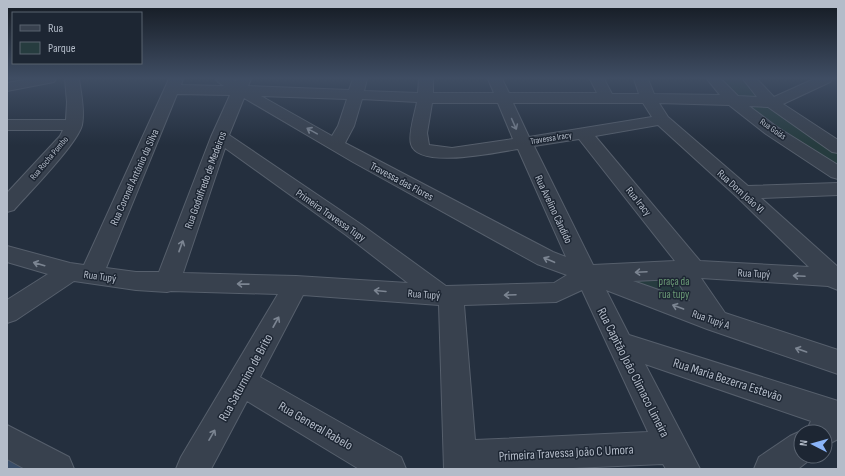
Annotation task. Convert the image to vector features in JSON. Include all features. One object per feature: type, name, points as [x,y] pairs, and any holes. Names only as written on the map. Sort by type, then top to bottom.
[{"type":"street","name":"Rua Rocha Pombo","points":[[7,205],[68,138],[74,125],[76,110],[75,101]]},
{"type":"street","name":"Rua Coronel Antônio da Silva","points":[[80,274],[165,101]]},
{"type":"street","name":"Rua Godolfredo de Medeiros","points":[[167,283],[220,137],[235,101]]},
{"type":"street","name":"Travessa das Flores","points":[[269,101],[359,158],[545,258],[585,274]]},
{"type":"street","points":[[336,144],[346,126],[353,101]]},
{"type":"street","name":"Travessa Iracy","points":[[424,101],[419,133],[419,144],[422,149],[440,153],[452,153],[523,143],[662,120]]},
{"type":"street","name":"Rua Avelino Cândido","points":[[504,101],[585,274]]},
{"type":"street","name":"Rua Dom João VI","points":[[649,101],[662,120],[837,279]]},
{"type":"street","name":"Rua Goiás","points":[[735,101],[770,128],[838,172]]},
{"type":"street","points":[[749,101],[772,103],[776,101]]},
{"type":"street","name":"Rua Goiás","points":[[772,103],[838,148]]},
{"type":"street","points":[[7,125],[74,125]]},
{"type":"street","name":"Rua Iracy","points":[[583,133],[689,270],[716,321]]},
{"type":"street","name":"Primeira Travessa Tupy","points":[[220,137],[354,230],[445,296]]},
{"type":"street","points":[[743,192],[838,189]]},
{"type":"street","name":"Rua Tupý","points":[[7,254],[80,274],[167,283],[296,285],[445,296],[556,292],[570,286],[585,274],[689,270],[837,279]]},
{"type":"street","points":[[7,313],[80,274]]},
{"type":"street","name":"Rua Tupý A","points":[[585,274],[716,321],[838,362]]},
{"type":"street","name":"Rua Capitão João Climaco Limeira","points":[[585,274],[677,458]]},
{"type":"street","name":"Rua Saturnino de Brito","points":[[193,469],[296,285]]},
{"type":"street","points":[[445,296],[460,463]]},
{"type":"street","name":"Rua Maria Bezerra Estevão","points":[[619,343],[838,416]]},
{"type":"street","name":"Rua General Rabelo","points":[[242,382],[389,469]]},
{"type":"street","points":[[7,441],[57,469]]},
{"type":"street","points":[[771,469],[793,453]]},
{"type":"street","name":"Primeira Travessa João C Umora","points":[[460,463],[677,458]]},
{"type":"green space","points":[[748,105],[769,106],[838,152],[838,169]]},
{"type":"green space","name":"praça da rua tupy","points":[[683,270],[716,321],[585,274]]},
{"type":"waterway","points":[[7,463],[17,469]]}]
